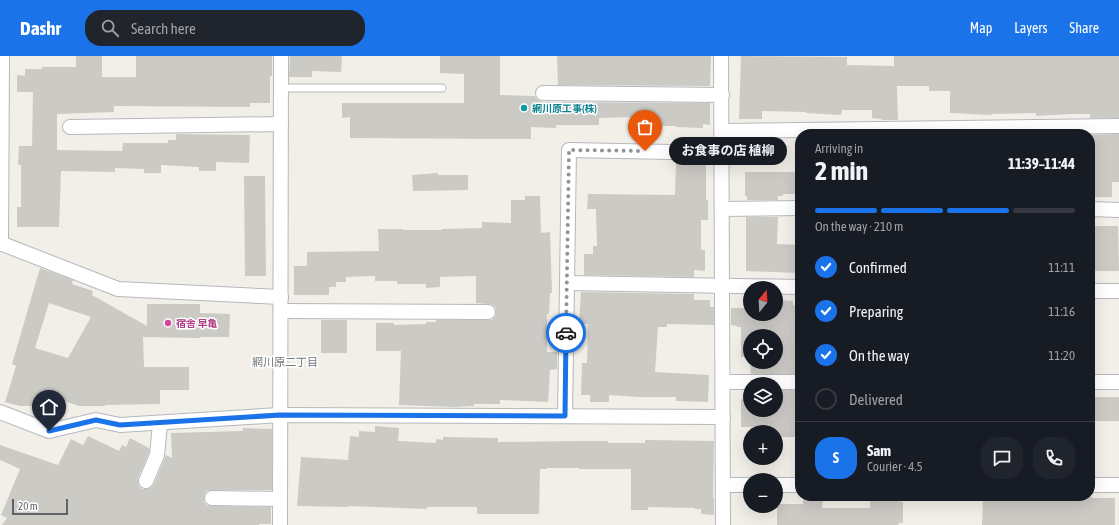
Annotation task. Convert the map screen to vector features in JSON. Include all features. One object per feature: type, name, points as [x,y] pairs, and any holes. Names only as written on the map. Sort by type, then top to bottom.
[{"type":"street","points":[[2,56],[1,243],[118,289],[281,296]]},
{"type":"street","points":[[280,525],[281,56]]},
{"type":"street","points":[[721,56],[723,525]]},
{"type":"street","points":[[543,93],[722,95]]},
{"type":"street","points":[[70,127],[281,124]]},
{"type":"street","points":[[881,129],[1119,126]]},
{"type":"street","points":[[722,131],[795,130]]},
{"type":"street","points":[[565,416],[569,150],[722,152]]},
{"type":"street","points":[[722,209],[795,208]]},
{"type":"street","points":[[1095,209],[1119,210]]},
{"type":"street","points":[[567,283],[795,286]]},
{"type":"street","points":[[1095,291],[1119,291]]},
{"type":"street","points":[[280,311],[488,312]]},
{"type":"street","points":[[723,382],[795,382]]},
{"type":"street","points":[[1095,382],[1119,382]]},
{"type":"street","points":[[0,412],[49,431],[96,420],[120,425],[160,424],[280,415],[723,417]]},
{"type":"street","points":[[146,482],[157,455],[160,424]]},
{"type":"street","points":[[723,485],[743,485]]},
{"type":"street","points":[[783,485],[795,485]]},
{"type":"street","points":[[1095,485],[1119,485]]},
{"type":"street","points":[[212,498],[280,499]]},
{"type":"lane","points":[[281,88],[442,88]]},
{"type":"building","points":[[76,56],[102,56],[102,77],[136,77],[136,56],[272,56],[270,103],[250,103],[250,107],[114,106],[114,112],[57,114],[57,150],[122,151],[123,143],[168,143],[168,140],[176,140],[176,134],[250,135],[249,163],[216,162],[216,171],[199,171],[199,167],[161,165],[161,173],[144,173],[144,169],[115,168],[115,172],[61,171],[59,227],[17,227],[17,207],[21,207],[21,165],[18,165],[19,146],[32,146],[33,92],[17,92],[17,75],[25,76],[25,69],[42,69],[42,67],[76,67]]},
{"type":"building","points":[[290,56],[342,56],[341,72],[312,71],[312,77],[289,77]]},
{"type":"building","points":[[440,56],[500,56],[500,95],[535,96],[538,100],[543,102],[710,103],[710,125],[703,124],[703,128],[661,126],[661,122],[635,122],[635,117],[599,118],[599,125],[556,125],[556,128],[531,127],[531,139],[350,138],[350,117],[342,118],[342,103],[464,103],[464,74],[440,73]]},
{"type":"building","points":[[557,56],[711,56],[710,86],[558,85]]},
{"type":"building","points":[[741,56],[847,57],[847,65],[894,66],[894,56],[1119,56],[1119,118],[1090,118],[1090,114],[1036,116],[1036,113],[991,115],[950,113],[950,91],[929,91],[929,86],[897,86],[898,120],[881,120],[882,119],[872,118],[872,110],[842,110],[841,115],[806,112],[762,111],[762,119],[739,119]]},
{"type":"building","points":[[1119,134],[1119,182],[1112,182],[1112,197],[1095,197],[1095,135]]},
{"type":"building","points":[[676,163],[706,164],[706,200],[708,200],[708,220],[701,220],[701,250],[705,250],[705,271],[694,270],[694,277],[584,275],[584,254],[593,254],[593,246],[597,246],[596,209],[587,209],[588,194],[675,195]]},
{"type":"building","points":[[745,172],[795,172],[795,194],[783,194],[783,196],[778,196],[778,200],[747,200],[747,196],[745,196]]},
{"type":"building","points":[[438,173],[438,175],[468,175],[468,190],[413,191],[412,175]]},
{"type":"building","points":[[244,176],[265,176],[266,276],[245,276]]},
{"type":"building","points":[[525,196],[540,196],[541,233],[550,232],[552,293],[550,293],[549,314],[547,314],[547,352],[557,352],[557,369],[550,370],[548,402],[500,400],[500,404],[474,404],[474,406],[455,407],[399,405],[401,351],[376,351],[376,323],[394,323],[394,325],[426,324],[426,322],[436,322],[436,320],[492,320],[495,317],[496,308],[493,305],[476,303],[476,276],[440,277],[440,287],[426,288],[426,284],[397,284],[397,281],[375,281],[375,276],[346,277],[346,282],[336,282],[336,287],[329,287],[329,295],[294,295],[294,266],[307,266],[307,252],[379,251],[378,229],[442,230],[482,228],[482,222],[511,223],[511,200],[525,200]]},
{"type":"building","points":[[746,217],[778,217],[777,244],[795,245],[795,273],[746,271]]},
{"type":"building","points":[[1095,226],[1118,226],[1119,271],[1095,271]]},
{"type":"building","points":[[40,268],[73,280],[72,284],[93,291],[92,295],[147,326],[147,304],[200,304],[200,313],[230,314],[229,337],[143,337],[144,367],[189,367],[189,390],[160,390],[160,404],[79,406],[47,395],[43,406],[20,406],[5,402],[16,366],[12,364]],"holes":[[[49,303],[91,317],[68,358],[35,348]]]},
{"type":"building","points":[[581,292],[694,294],[694,300],[710,300],[710,307],[714,307],[714,325],[667,324],[667,327],[658,327],[655,372],[709,375],[708,402],[676,401],[676,397],[609,395],[609,402],[590,402],[590,395],[581,395],[582,363],[587,363],[588,324],[579,324]]},
{"type":"building","points":[[783,300],[793,301],[793,305],[795,305],[795,374],[751,374],[751,369],[783,369],[783,329],[743,329],[743,357],[741,357],[741,327],[731,325],[731,308],[743,308],[743,321],[783,321]]},
{"type":"building","points":[[321,320],[347,320],[347,353],[321,353]]},
{"type":"building","points":[[783,390],[795,390],[795,437],[783,437],[783,425],[743,425],[743,427],[741,427],[741,399],[743,399],[743,417],[783,417]]},
{"type":"building","points":[[1095,397],[1119,397],[1119,421],[1095,421]]},
{"type":"building","points":[[375,426],[399,428],[398,441],[436,443],[436,439],[443,440],[443,437],[498,438],[498,442],[608,441],[608,443],[645,443],[645,440],[714,441],[714,515],[701,514],[701,509],[695,508],[648,507],[648,510],[631,510],[631,469],[540,469],[539,514],[477,514],[477,507],[427,507],[427,509],[297,506],[301,457],[348,460],[350,436],[359,437],[359,431],[375,432]]},
{"type":"building","points":[[243,428],[272,429],[272,490],[208,490],[205,493],[204,502],[207,505],[212,506],[271,507],[271,524],[2,525],[7,518],[1,515],[20,469],[0,460],[0,445],[58,465],[71,439],[83,445],[88,436],[119,451],[122,445],[126,447],[130,438],[149,448],[149,453],[138,478],[139,486],[142,489],[147,489],[151,488],[154,484],[166,455],[172,458],[171,433],[243,431]]},
{"type":"building","points":[[1095,498],[1115,498],[1115,525],[982,525],[983,501],[1095,501]]},
{"type":"building","points":[[803,501],[823,501],[822,508],[870,508],[870,501],[903,502],[903,523],[898,523],[899,525],[777,525],[777,513],[783,513],[783,504],[803,504]]},
{"type":"way so far","points":[[566,333],[569,150],[645,151]]},
{"type":"place","name":"網川原工事(株)","points":[[524,108]]},
{"type":"place","name":"お食事の店 植柳","points":[[645,151]]},
{"type":"place","name":"宿舎 早亀","points":[[168,323]]},
{"type":"district","name":"網川原二丁目","points":[[285,362]]},
{"type":"route","points":[[49,431],[96,420],[120,425],[160,424],[280,415],[565,416],[566,333]]}]
